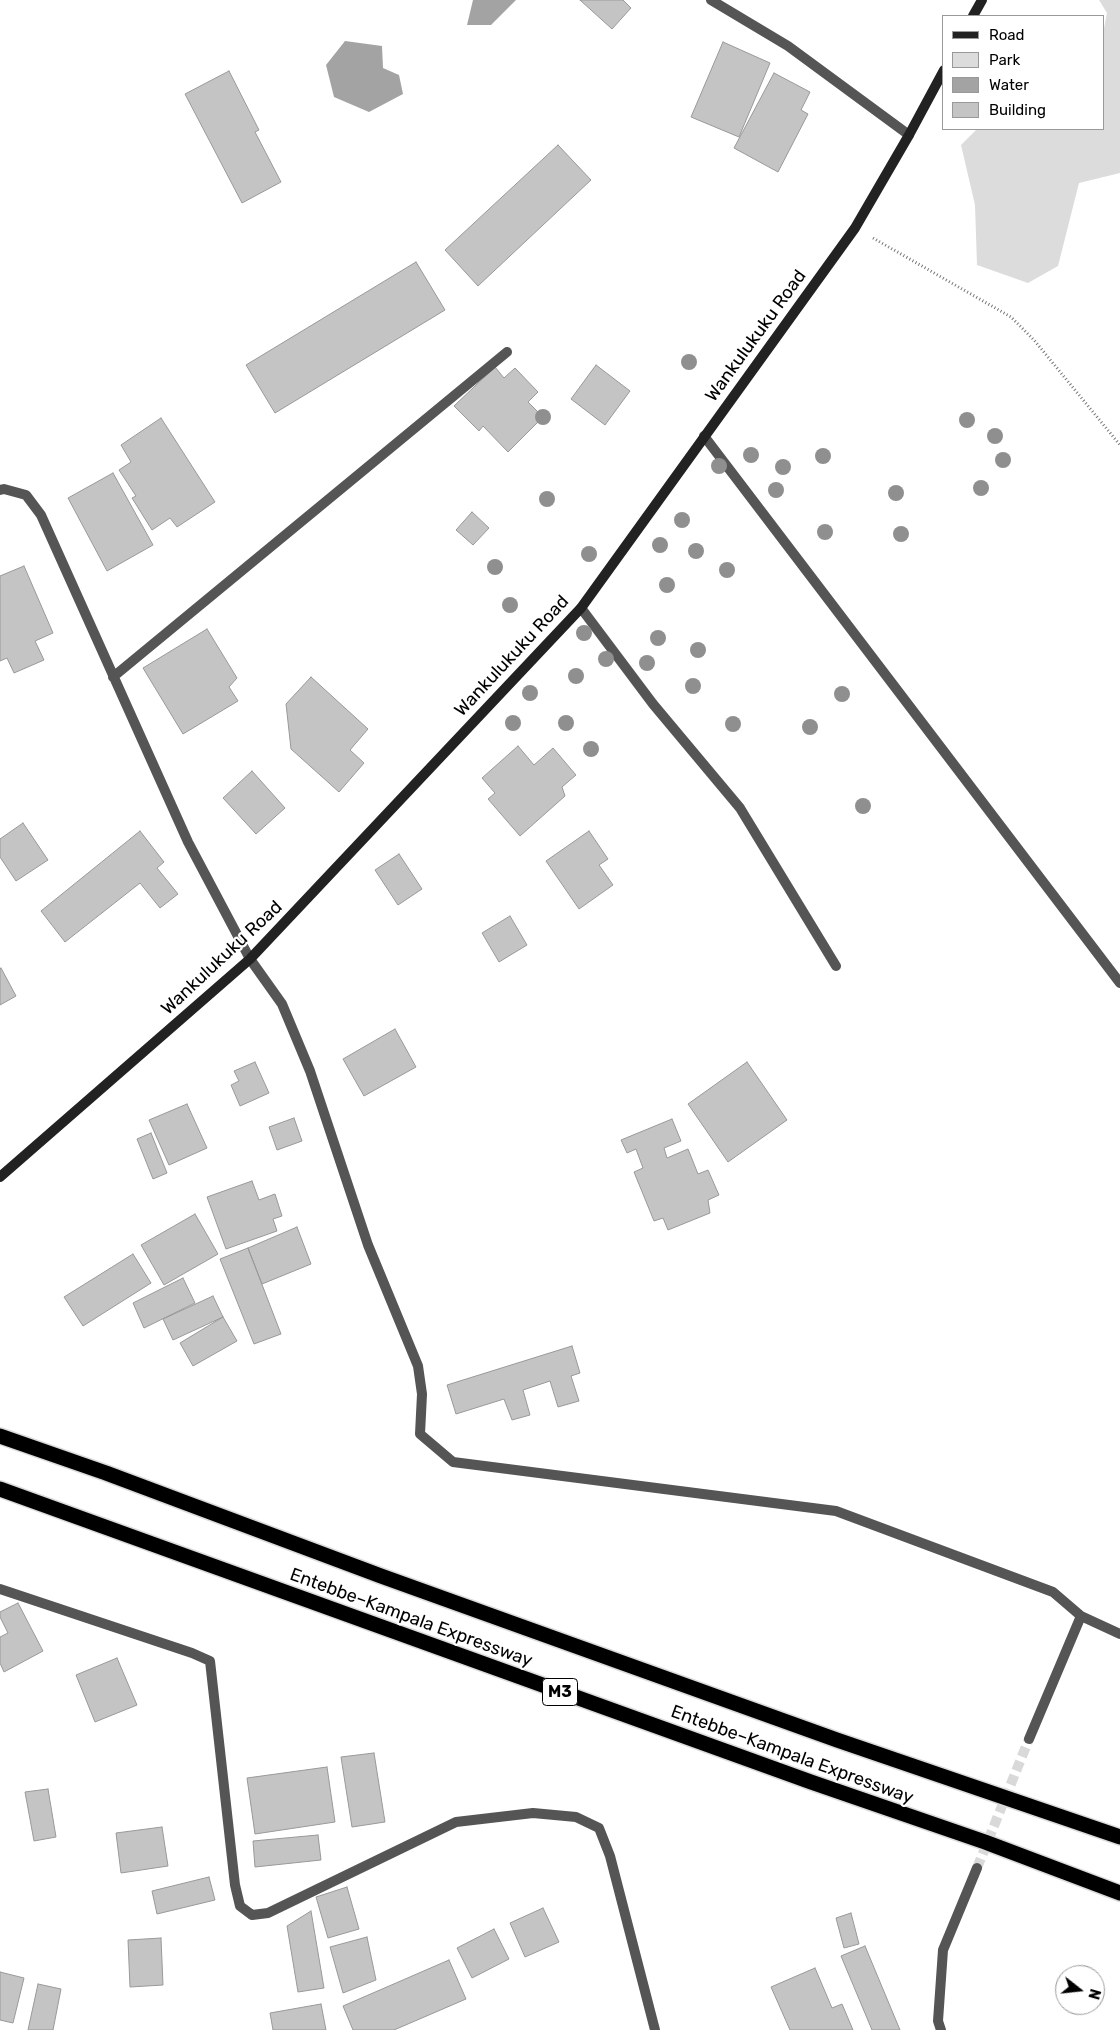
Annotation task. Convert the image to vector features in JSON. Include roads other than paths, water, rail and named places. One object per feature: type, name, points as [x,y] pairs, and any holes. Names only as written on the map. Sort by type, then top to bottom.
[{"type":"highway","name":"Entebbe–Kampala Expressway","points":[[0,1436],[106,1473],[390,1580],[818,1734],[1120,1837]]},
{"type":"highway","name":"Entebbe–Kampala Expressway","points":[[0,1489],[811,1782],[985,1842],[1120,1893]]},
{"type":"main road","points":[[974,15],[982,0]]},
{"type":"main road","name":"Wankulukuku Road","points":[[0,1177],[250,959],[581,608],[855,228],[942,74]]},
{"type":"street","points":[[711,0],[788,46],[909,135]]},
{"type":"street","points":[[114,677],[507,352]]},
{"type":"street","points":[[704,436],[1120,983]]},
{"type":"street","points":[[0,490],[4,489],[26,495],[41,515],[188,842],[250,959],[282,1004],[310,1071],[368,1245],[418,1366],[422,1394],[420,1434],[453,1462],[836,1511],[1053,1592],[1080,1616],[1120,1634]]},
{"type":"street","points":[[581,608],[653,704],[740,808],[836,966]]},
{"type":"street","points":[[0,1589],[192,1653],[210,1661],[235,1885],[240,1906],[252,1915],[268,1913],[456,1822],[533,1813],[576,1817],[598,1828],[610,1856],[656,2030]]},
{"type":"street","points":[[1029,1739],[1080,1616]]},
{"type":"street","points":[[941,2030],[938,2021],[943,1950],[977,1868]]},
{"type":"water","points":[[473,0],[516,0],[491,25],[467,25]]},
{"type":"water","points":[[345,41],[382,46],[383,68],[399,75],[403,94],[369,112],[334,97],[326,65]]},
{"type":"tunnel","points":[[977,1868],[1029,1739]]}]
